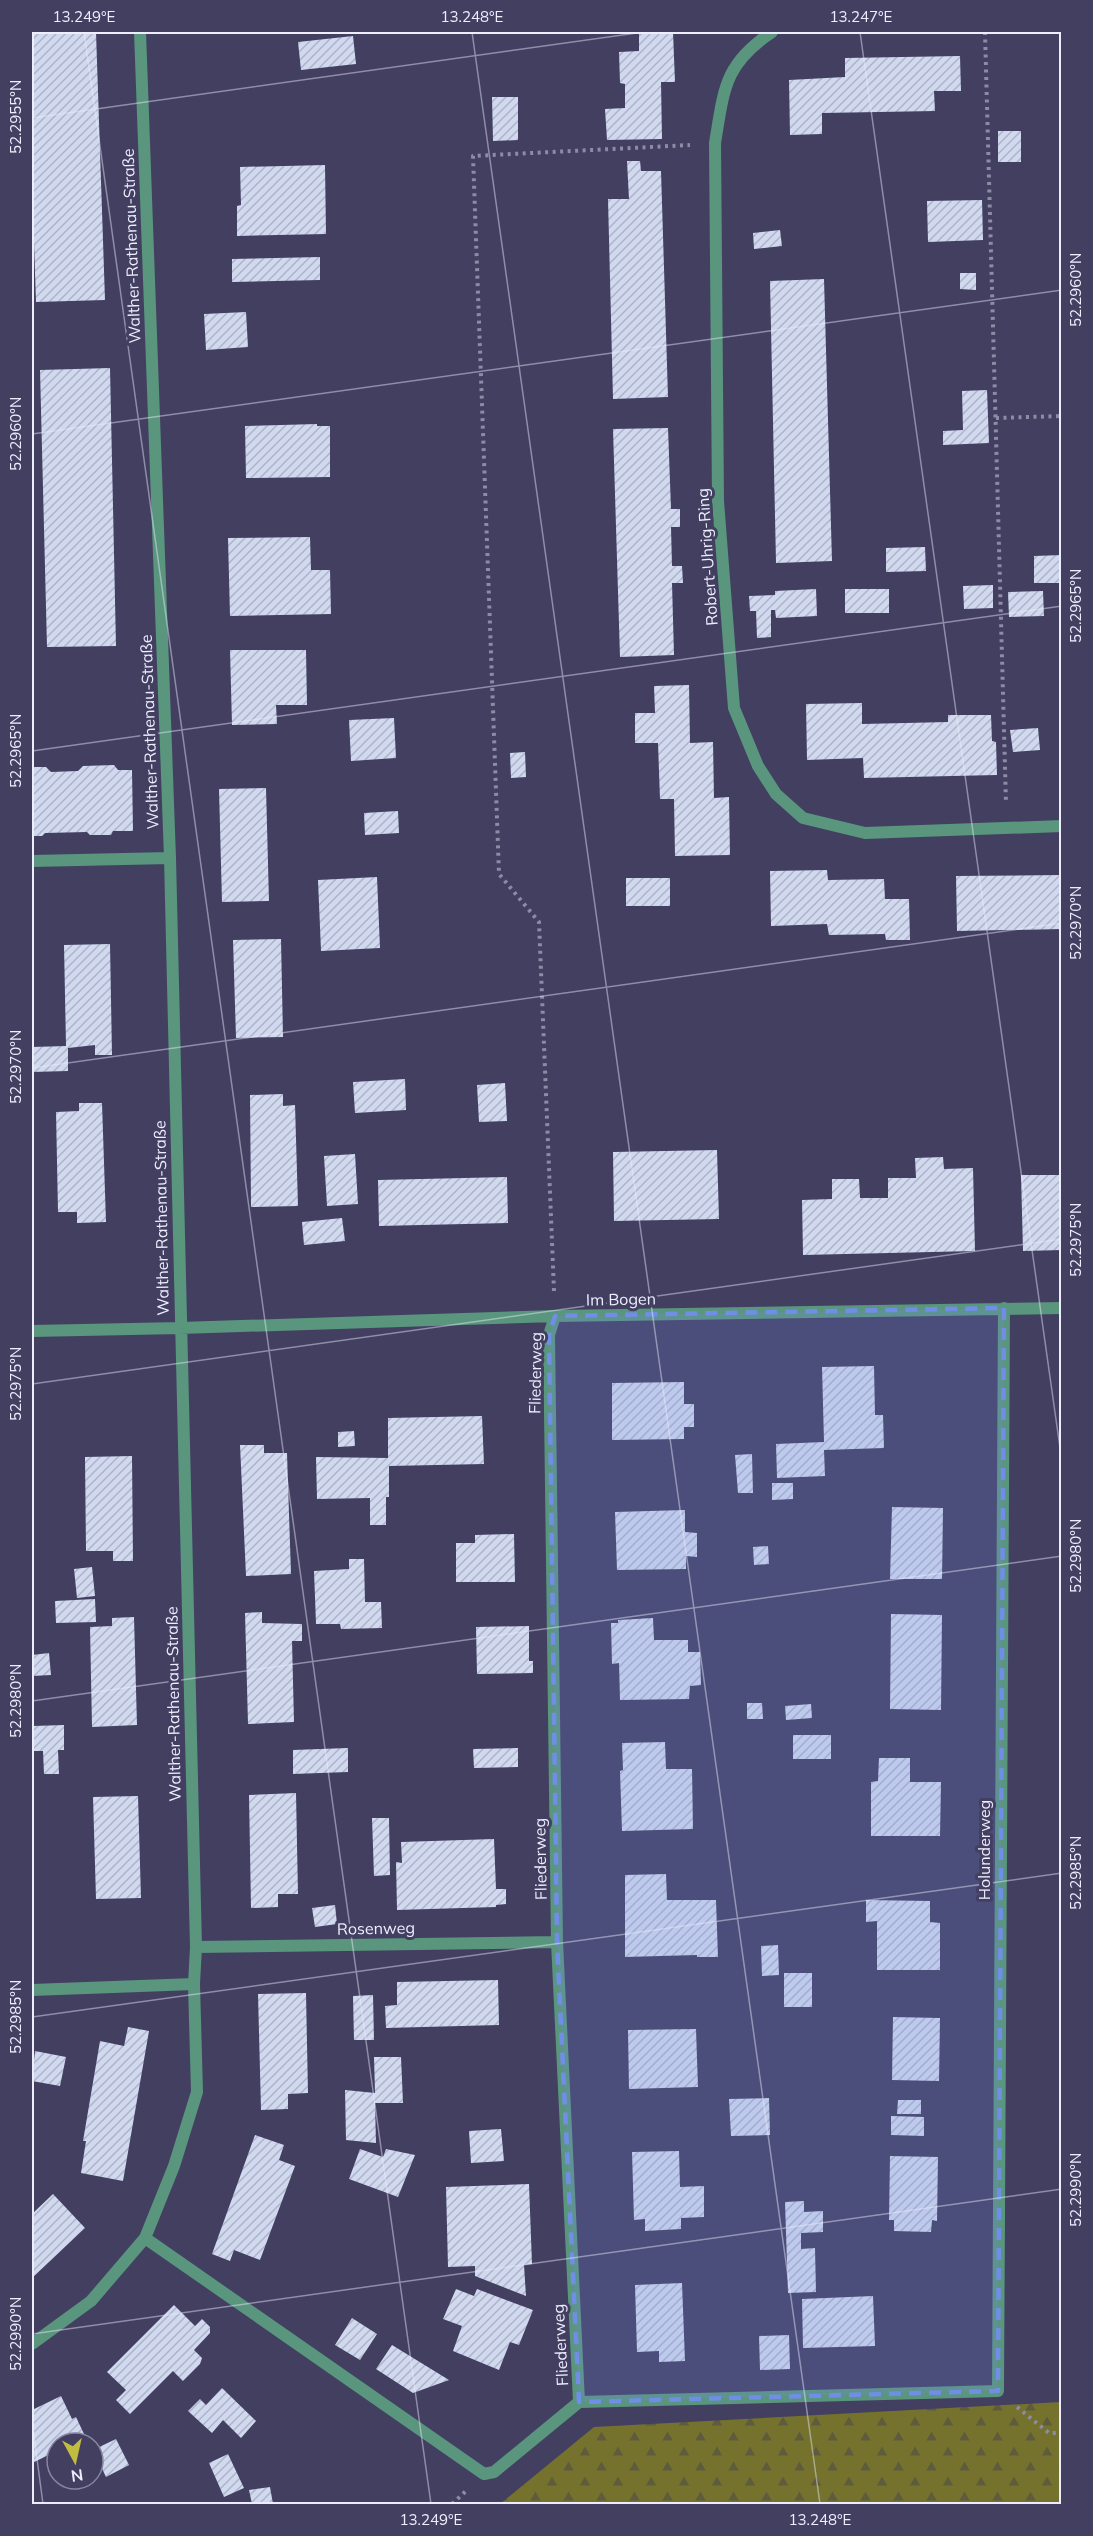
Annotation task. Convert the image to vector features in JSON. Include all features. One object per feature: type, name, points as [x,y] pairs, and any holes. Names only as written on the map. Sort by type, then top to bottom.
[{"type":"street","name":"Walther-Rathenau-Straße","points":[[32,2344],[91,2301],[145,2238],[174,2166],[197,2092],[194,1984],[196,1947],[170,858],[140,32]]},
{"type":"street","name":"Robert-Uhrig-Ring","points":[[772,32],[758,41],[736,63],[723,95],[715,143],[718,501],[734,708],[758,766],[776,794],[803,818],[865,833],[1062,826]]},
{"type":"street","points":[[32,861],[170,858]]},
{"type":"street","name":"Holunderweg","points":[[998,2391],[1004,1308]]},
{"type":"street","name":"Im Bogen","points":[[32,1331],[180,1329],[555,1316],[1062,1308]]},
{"type":"street","name":"Fliederweg","points":[[555,1316],[549,1335],[557,1942],[579,2402]]},
{"type":"street","name":"Rosenweg","points":[[196,1947],[557,1942]]},
{"type":"street","points":[[32,1990],[194,1984]]},
{"type":"street","name":"Fliederweg","points":[[145,2238],[484,2474],[494,2472],[579,2402],[998,2391]]},
{"type":"path","points":[[985,32],[1007,829]]},
{"type":"path","points":[[555,1316],[539,922],[499,874],[473,156],[715,143]]},
{"type":"path","points":[[996,418],[1062,416]]},
{"type":"path","points":[[998,2391],[1049,2433],[1062,2433]]},
{"type":"highlighted area","points":[[1004,1308],[998,2391],[579,2402],[557,1942],[549,1335],[555,1316]]},
{"type":"green space","points":[[1061,2402],[1061,2504],[500,2504],[594,2427]]},
{"type":"building","points":[[32,32],[96,32],[105,300],[36,302],[32,182]]},
{"type":"building","points":[[639,32],[673,32],[675,82],[661,82],[662,139],[607,140],[605,109],[625,108],[625,84],[620,83],[619,52],[639,51]]},
{"type":"building","points":[[353,36],[356,64],[301,70],[298,42]]},
{"type":"building","points":[[960,56],[961,91],[934,91],[935,111],[822,113],[822,134],[790,135],[789,80],[845,77],[845,58]]},
{"type":"building","points":[[492,97],[518,97],[518,140],[493,141]]},
{"type":"building","points":[[998,131],[1021,131],[1021,162],[998,162]]},
{"type":"building","points":[[627,161],[640,161],[641,171],[661,171],[668,397],[613,399],[608,199],[629,199]]},
{"type":"building","points":[[325,165],[326,234],[237,236],[237,206],[241,205],[240,167]]},
{"type":"building","points":[[982,200],[983,240],[928,242],[927,201]]},
{"type":"building","points":[[780,230],[782,246],[754,249],[753,233]]},
{"type":"building","points":[[320,257],[320,280],[232,282],[232,259]]},
{"type":"building","points":[[960,273],[976,273],[976,290],[960,289]]},
{"type":"building","points":[[824,279],[832,561],[776,563],[770,281]]},
{"type":"building","points":[[246,312],[248,347],[206,350],[204,314]]},
{"type":"building","points":[[110,368],[116,646],[47,647],[40,370]]},
{"type":"building","points":[[987,390],[989,443],[943,445],[943,431],[963,430],[962,391]]},
{"type":"building","points":[[317,424],[317,426],[330,426],[330,477],[246,478],[245,426]]},
{"type":"building","points":[[668,428],[671,509],[680,509],[680,527],[671,527],[672,566],[682,566],[683,583],[672,583],[674,655],[620,657],[613,429]]},
{"type":"building","points":[[310,537],[311,570],[330,570],[331,614],[230,616],[228,538]]},
{"type":"building","points":[[925,547],[926,571],[886,572],[886,548]]},
{"type":"building","points":[[1062,555],[1062,583],[1034,583],[1034,556]]},
{"type":"building","points":[[993,585],[993,608],[964,609],[963,586]]},
{"type":"building","points":[[816,589],[817,616],[776,618],[775,610],[771,610],[771,637],[757,638],[756,611],[750,611],[749,596],[775,595],[775,591]]},
{"type":"building","points":[[845,589],[889,589],[889,613],[845,613]]},
{"type":"building","points":[[1043,591],[1044,616],[1009,617],[1008,592]]},
{"type":"building","points":[[230,650],[306,650],[307,705],[276,705],[277,724],[232,725]]},
{"type":"building","points":[[689,685],[690,743],[713,742],[714,798],[729,797],[730,855],[675,856],[674,799],[660,799],[658,743],[635,743],[635,713],[655,713],[654,686]]},
{"type":"building","points":[[862,703],[862,724],[948,722],[948,715],[991,715],[992,741],[996,742],[997,775],[864,778],[863,758],[807,760],[806,704]]},
{"type":"building","points":[[394,718],[396,758],[351,761],[349,720]]},
{"type":"building","points":[[1038,728],[1040,750],[1013,752],[1010,730]]},
{"type":"building","points":[[525,752],[526,777],[511,778],[510,753]]},
{"type":"building","points":[[114,765],[118,770],[132,770],[133,831],[113,831],[111,835],[90,835],[87,832],[45,833],[42,836],[32,836],[32,767],[46,767],[51,772],[78,771],[83,766]]},
{"type":"building","points":[[266,788],[269,901],[222,902],[219,789]]},
{"type":"building","points":[[398,811],[399,833],[365,835],[364,813]]},
{"type":"building","points":[[827,870],[828,880],[884,879],[885,899],[909,899],[910,940],[886,940],[885,934],[829,935],[827,924],[771,926],[770,871]]},
{"type":"building","points":[[1062,875],[1062,929],[957,931],[956,876]]},
{"type":"building","points":[[377,877],[380,948],[321,951],[318,880]]},
{"type":"building","points":[[626,878],[670,878],[670,906],[626,906]]},
{"type":"building","points":[[281,939],[283,1037],[236,1038],[233,940]]},
{"type":"building","points":[[110,944],[112,1055],[95,1055],[95,1045],[68,1048],[68,1071],[32,1072],[32,1047],[66,1046],[64,945]]},
{"type":"building","points":[[405,1079],[406,1110],[355,1113],[353,1082]]},
{"type":"building","points":[[505,1083],[507,1121],[479,1122],[477,1085]]},
{"type":"building","points":[[283,1094],[283,1106],[295,1105],[298,1206],[251,1207],[250,1095]]},
{"type":"building","points":[[79,1103],[102,1103],[106,1222],[77,1223],[77,1212],[58,1212],[56,1112],[79,1111]]},
{"type":"building","points":[[717,1150],[719,1219],[614,1221],[613,1152]]},
{"type":"building","points":[[355,1154],[358,1204],[327,1206],[324,1156]]},
{"type":"building","points":[[943,1157],[944,1169],[973,1168],[975,1251],[803,1255],[802,1200],[832,1199],[832,1179],[859,1179],[860,1198],[888,1198],[888,1178],[916,1178],[915,1158]]},
{"type":"building","points":[[1021,1175],[1062,1175],[1062,1250],[1023,1251]]},
{"type":"building","points":[[507,1177],[508,1223],[379,1226],[378,1180]]},
{"type":"building","points":[[342,1218],[345,1241],[304,1245],[302,1222]]},
{"type":"building","points":[[874,1366],[875,1415],[883,1415],[884,1448],[824,1450],[825,1476],[777,1478],[776,1444],[824,1442],[822,1367]]},
{"type":"building","points":[[684,1382],[684,1404],[694,1404],[694,1427],[684,1427],[684,1439],[612,1440],[612,1383]]},
{"type":"building","points":[[482,1416],[484,1464],[389,1466],[386,1525],[370,1525],[370,1498],[317,1499],[316,1457],[388,1458],[388,1418]]},
{"type":"building","points":[[354,1431],[355,1446],[338,1447],[338,1432]]},
{"type":"building","points":[[240,1445],[264,1445],[264,1453],[287,1453],[291,1574],[246,1576]]},
{"type":"building","points":[[752,1454],[753,1493],[738,1493],[735,1455]]},
{"type":"building","points":[[132,1456],[133,1561],[113,1561],[113,1551],[86,1551],[85,1457]]},
{"type":"building","points":[[772,1483],[793,1483],[793,1499],[772,1500]]},
{"type":"building","points":[[892,1507],[943,1508],[942,1579],[890,1579]]},
{"type":"building","points":[[685,1510],[685,1532],[697,1533],[697,1557],[686,1556],[686,1569],[617,1570],[615,1512]]},
{"type":"building","points":[[514,1534],[515,1582],[456,1582],[456,1543],[475,1543],[475,1535]]},
{"type":"building","points":[[768,1546],[769,1564],[754,1565],[753,1547]]},
{"type":"building","points":[[349,1559],[364,1559],[365,1602],[381,1602],[382,1628],[341,1629],[340,1624],[316,1624],[314,1571],[349,1569]]},
{"type":"building","points":[[92,1567],[95,1596],[77,1598],[74,1569]]},
{"type":"building","points":[[95,1599],[96,1622],[56,1623],[55,1601]]},
{"type":"building","points":[[262,1612],[262,1623],[302,1624],[302,1641],[292,1641],[294,1722],[248,1724],[245,1613]]},
{"type":"building","points":[[891,1614],[942,1615],[941,1710],[890,1709]]},
{"type":"building","points":[[134,1617],[137,1725],[92,1727],[90,1627],[112,1626],[112,1618]]},
{"type":"building","points":[[653,1618],[654,1640],[688,1640],[688,1652],[700,1652],[701,1685],[690,1686],[689,1699],[620,1700],[619,1663],[612,1664],[611,1623],[618,1623],[618,1620]]},
{"type":"building","points":[[529,1626],[529,1661],[533,1661],[533,1673],[477,1674],[476,1627]]},
{"type":"building","points":[[49,1653],[51,1675],[32,1676],[32,1655]]},
{"type":"building","points":[[747,1703],[762,1703],[763,1719],[747,1719]]},
{"type":"building","points":[[811,1704],[812,1718],[786,1720],[785,1706]]},
{"type":"building","points":[[64,1725],[64,1750],[58,1750],[59,1774],[44,1774],[43,1751],[34,1751],[33,1726]]},
{"type":"building","points":[[793,1735],[831,1735],[831,1759],[793,1759]]},
{"type":"building","points":[[665,1742],[666,1769],[692,1769],[693,1829],[622,1831],[620,1771],[623,1770],[622,1743]]},
{"type":"building","points":[[348,1748],[348,1772],[293,1774],[293,1750]]},
{"type":"building","points":[[518,1748],[518,1767],[474,1768],[473,1749]]},
{"type":"building","points":[[879,1758],[910,1758],[910,1782],[941,1782],[940,1836],[871,1836],[871,1782],[878,1781]]},
{"type":"building","points":[[296,1793],[298,1894],[278,1894],[278,1907],[251,1908],[249,1795]]},
{"type":"building","points":[[138,1796],[141,1898],[96,1899],[93,1797]]},
{"type":"building","points":[[372,1818],[389,1818],[390,1875],[374,1876]]},
{"type":"building","points":[[494,1839],[496,1889],[506,1889],[506,1904],[496,1905],[496,1907],[397,1910],[396,1862],[402,1863],[401,1842]]},
{"type":"building","points":[[666,1874],[667,1900],[716,1900],[718,1957],[697,1957],[697,1955],[625,1957],[625,1875]]},
{"type":"building","points":[[866,1900],[930,1901],[930,1922],[940,1923],[940,1970],[877,1970],[877,1921],[866,1922]]},
{"type":"building","points":[[335,1905],[337,1924],[315,1927],[312,1908]]},
{"type":"building","points":[[778,1945],[779,1975],[762,1976],[761,1946]]},
{"type":"building","points":[[784,1973],[812,1973],[812,2007],[784,2007]]},
{"type":"building","points":[[498,1980],[499,2025],[386,2028],[385,2006],[397,2005],[397,1982]]},
{"type":"building","points":[[306,1993],[308,2093],[288,2094],[288,2109],[261,2110],[258,1994]]},
{"type":"building","points":[[373,1995],[374,2040],[354,2040],[353,1996]]},
{"type":"building","points":[[893,2017],[940,2018],[939,2081],[892,2080]]},
{"type":"building","points":[[128,2027],[149,2031],[123,2181],[81,2173],[86,2141],[83,2141],[100,2041],[124,2046]]},
{"type":"building","points":[[696,2029],[698,2087],[629,2089],[628,2030]]},
{"type":"building","points":[[35,2051],[66,2057],[60,2086],[32,2081]]},
{"type":"building","points":[[374,2057],[401,2057],[403,2103],[375,2103],[376,2143],[346,2140],[345,2090],[375,2093]]},
{"type":"building","points":[[769,2098],[770,2135],[731,2136],[729,2099]]},
{"type":"building","points":[[898,2100],[921,2100],[921,2114],[897,2114]]},
{"type":"building","points":[[891,2116],[924,2117],[924,2136],[891,2135]]},
{"type":"building","points":[[501,2129],[504,2161],[471,2163],[469,2131]]},
{"type":"building","points":[[255,2135],[284,2145],[279,2160],[295,2166],[260,2260],[234,2250],[230,2261],[212,2254]]},
{"type":"building","points":[[360,2149],[383,2157],[386,2149],[415,2155],[398,2197],[349,2179]]},
{"type":"building","points":[[679,2151],[680,2187],[704,2186],[704,2217],[681,2218],[681,2229],[645,2231],[645,2219],[634,2220],[632,2152]]},
{"type":"building","points":[[890,2156],[938,2157],[937,2221],[932,2220],[931,2232],[894,2231],[894,2220],[889,2220]]},
{"type":"building","points":[[529,2184],[532,2264],[524,2265],[526,2296],[475,2276],[475,2266],[448,2267],[446,2187]]},
{"type":"building","points":[[53,2194],[85,2228],[32,2278],[32,2214]]},
{"type":"building","points":[[804,2201],[804,2212],[823,2211],[823,2232],[801,2233],[801,2249],[815,2248],[816,2292],[788,2293],[785,2202]]},
{"type":"building","points":[[682,2283],[685,2361],[659,2362],[659,2351],[637,2352],[635,2285]]},
{"type":"building","points":[[456,2289],[474,2296],[477,2289],[533,2310],[519,2345],[510,2342],[499,2370],[453,2351],[462,2326],[443,2319]]},
{"type":"building","points":[[873,2296],[875,2346],[803,2348],[802,2299]]},
{"type":"building","points":[[174,2305],[195,2326],[202,2319],[210,2327],[210,2333],[194,2350],[202,2358],[200,2364],[183,2381],[173,2371],[130,2414],[116,2400],[126,2390],[107,2372]]},
{"type":"building","points":[[352,2318],[377,2334],[360,2360],[335,2345]]},
{"type":"building","points":[[789,2335],[790,2369],[760,2370],[759,2336]]},
{"type":"building","points":[[392,2345],[449,2380],[413,2393],[376,2369]]},
{"type":"building","points":[[222,2388],[256,2421],[241,2438],[223,2420],[212,2433],[188,2411],[200,2399],[206,2405]]},
{"type":"building","points":[[61,2396],[72,2419],[76,2417],[83,2431],[45,2431],[45,2457],[32,2463],[32,2410]]},
{"type":"building","points":[[116,2439],[129,2465],[106,2477],[105,2475],[105,2444]]},
{"type":"building","points":[[228,2454],[244,2488],[224,2497],[209,2463]]},
{"type":"building","points":[[270,2487],[273,2504],[252,2504],[249,2490]]}]
